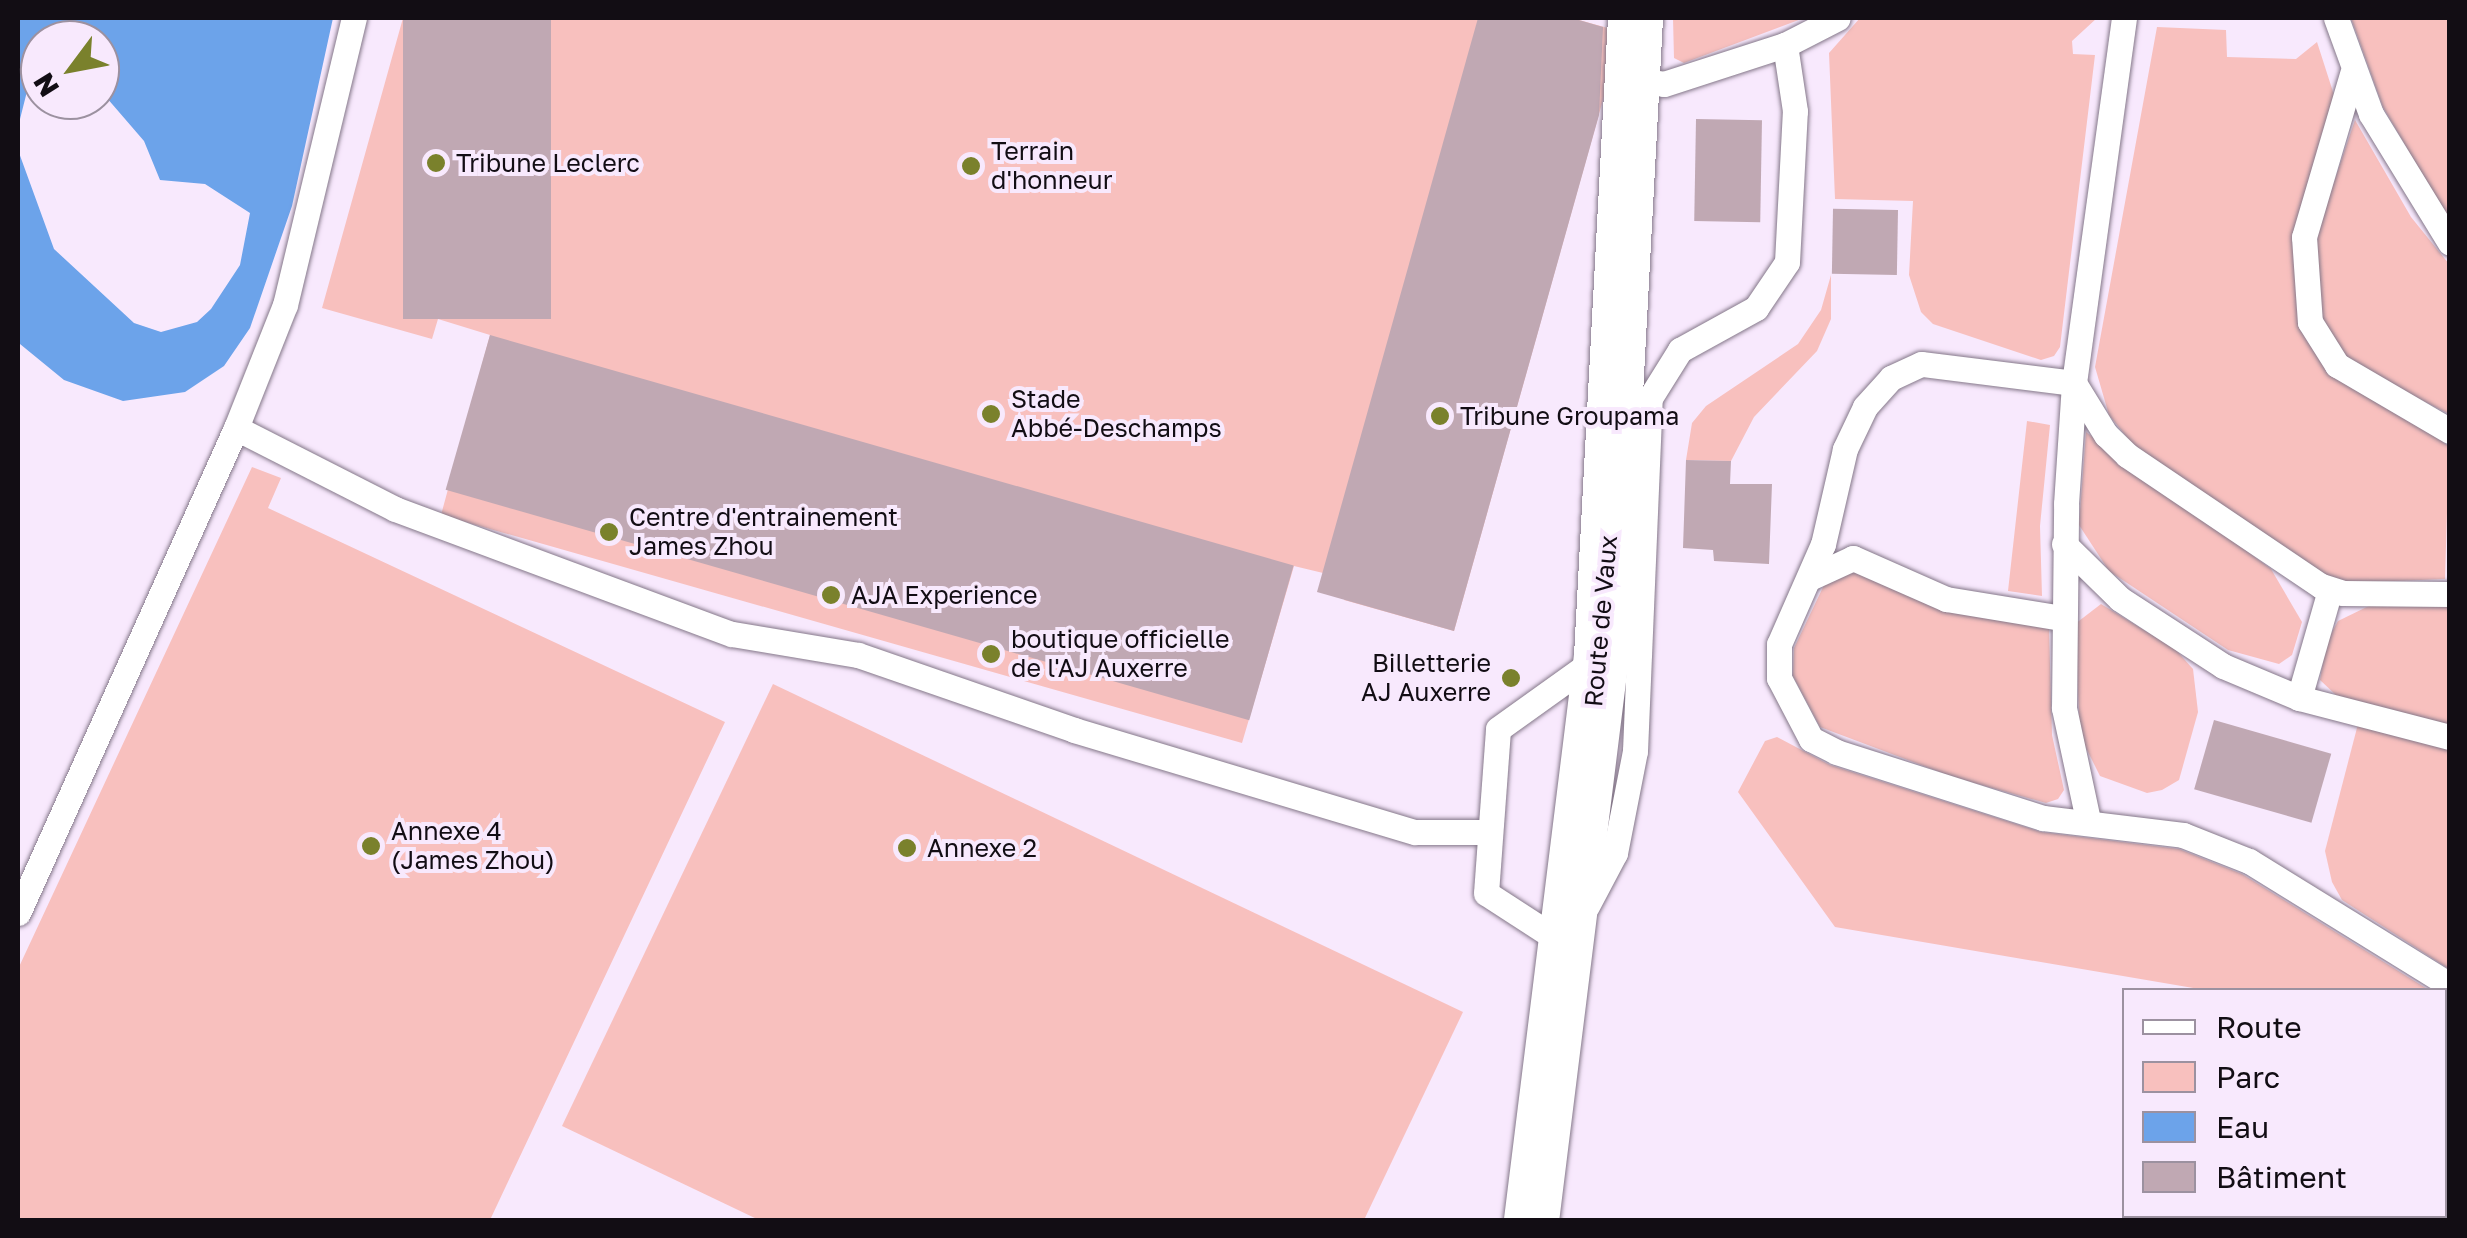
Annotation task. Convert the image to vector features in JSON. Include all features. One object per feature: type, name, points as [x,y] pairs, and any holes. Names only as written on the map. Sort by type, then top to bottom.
[{"type":"street","name":"Route de Vaux","points":[[1531,1220],[1601,656],[1634,18]]},
{"type":"lane","points":[[18,913],[236,428],[285,306],[354,18]]},
{"type":"lane","points":[[1633,79],[1664,84],[1785,45],[1838,18]]},
{"type":"lane","points":[[2088,820],[2069,750],[2062,618],[2064,544],[2074,383],[2124,18]]},
{"type":"lane","points":[[2336,18],[2352,74],[2423,209],[2450,243]]},
{"type":"lane","points":[[1601,656],[1498,729],[1486,893],[1564,947],[1615,854],[1634,750],[1650,398],[1680,350],[1756,308],[1787,262],[1796,111],[1785,45]]},
{"type":"lane","points":[[2352,74],[2304,236],[2310,322],[2337,364],[2450,430]]},
{"type":"lane","points":[[2074,383],[1920,364],[1891,378],[1865,406],[1845,449],[1812,577],[1779,644],[1778,678],[1810,739],[1948,791],[2043,818],[2088,820],[2183,835],[2249,860],[2450,985]]},
{"type":"lane","points":[[2074,383],[2106,435],[2128,454],[2296,574],[2330,590],[2449,594]]},
{"type":"lane","points":[[236,428],[394,509],[732,634],[858,655],[1074,730],[1415,832],[1490,832]]},
{"type":"lane","points":[[2064,544],[2120,599],[2179,640],[2299,698],[2450,736]]},
{"type":"lane","points":[[1812,577],[1853,558],[1946,599],[2062,618]]},
{"type":"lane","points":[[2299,698],[2330,590]]},
{"type":"green space","name":"Stade Abbé-Deschamps","points":[[403,18],[1572,18],[1622,32],[1454,631],[1344,600],[1348,579],[1294,566],[1242,743],[441,515],[490,335],[438,319],[432,339],[322,308]]},
{"type":"green space","points":[[1673,18],[1804,18],[1684,63],[1674,58]]},
{"type":"green space","points":[[1860,18],[2097,18],[2072,41],[2073,54],[2095,55],[2060,347],[2054,356],[2041,360],[1933,324],[1921,312],[1909,275],[1913,201],[1835,199],[1829,53]]},
{"type":"green space","points":[[2351,18],[2449,18],[2449,220],[2383,107]]},
{"type":"green space","points":[[2157,27],[2226,30],[2227,57],[2296,59],[2317,42],[2334,95],[2293,235],[2299,326],[2330,372],[2413,417],[2449,447],[2445,579],[2345,583],[2326,577],[2134,446],[2109,415],[2095,367]]},
{"type":"green space","points":[[2355,120],[2411,217],[2449,264],[2449,414],[2363,370],[2344,356],[2320,319],[2315,238]]},
{"type":"green space","points":[[1831,275],[1831,319],[1817,351],[1754,417],[1731,461],[1686,460],[1692,423],[1706,406],[1798,344],[1821,310]]},
{"type":"green space","points":[[2027,421],[2050,425],[2040,526],[2042,596],[2008,591]]},
{"type":"green space","points":[[2086,432],[2271,569],[2302,622],[2292,655],[2279,664],[2228,650],[2109,571],[2079,525]]},
{"type":"green space","name":"Annexe 4 (James Zhou)","points":[[252,467],[281,478],[268,508],[725,722],[490,1220],[18,1220],[18,969]]},
{"type":"green space","points":[[1853,569],[1943,609],[2049,628],[2052,735],[2064,790],[2058,799],[2046,803],[1953,777],[1820,727],[1793,676],[1794,648],[1825,583]]},
{"type":"green space","points":[[2377,602],[2449,606],[2449,725],[2338,697],[2320,680],[2326,643],[2338,621]]},
{"type":"green space","points":[[2101,604],[2175,649],[2193,669],[2198,712],[2179,780],[2162,790],[2147,793],[2100,776],[2080,736],[2075,624]]},
{"type":"green space","name":"Annexe 2","points":[[773,684],[1463,1012],[1364,1220],[759,1220],[562,1126]]},
{"type":"green space","points":[[2358,724],[2449,746],[2449,969],[2342,900],[2332,882],[2325,851]]},
{"type":"green space","points":[[1777,737],[1830,765],[2041,832],[2179,849],[2242,874],[2426,988],[2193,988],[1835,927],[1738,792],[1765,741]]},
{"type":"water","points":[[18,18],[333,18],[292,206],[250,328],[224,366],[185,392],[123,401],[64,380],[20,344],[18,150],[54,249],[134,323],[161,332],[197,322],[211,309],[240,265],[250,213],[205,184],[160,180],[144,141],[120,113],[120,20],[20,20],[18,127]]},
{"type":"building","name":"Tribune Leclerc","points":[[403,18],[551,18],[551,319],[403,319]]},
{"type":"building","name":"Tribune Groupama","points":[[1478,18],[1572,18],[1603,27],[1599,115],[1454,631],[1317,592]]},
{"type":"building","points":[[1696,119],[1762,120],[1760,222],[1694,221]]},
{"type":"building","points":[[1833,209],[1898,210],[1897,275],[1832,274]]},
{"type":"building","points":[[490,335],[1294,565],[1249,720],[446,490]]},
{"type":"building","points":[[1686,460],[1731,461],[1730,484],[1772,484],[1769,564],[1714,561],[1713,550],[1683,548]]},
{"type":"building","points":[[2214,720],[2331,754],[2311,823],[2194,789]]},
{"type":"place","name":"Tribune Leclerc","points":[[436,163]]},
{"type":"place","name":"Terrain d'honneur","points":[[971,166]]},
{"type":"place","name":"Stade Abbé-Deschamps","points":[[991,414]]},
{"type":"place","name":"Tribune Groupama","points":[[1440,416]]},
{"type":"place","name":"Centre d'entrainement James Zhou","points":[[609,532]]},
{"type":"place","name":"AJA Experience","points":[[831,595]]},
{"type":"place","name":"boutique officielle de l'AJ Auxerre","points":[[991,654]]},
{"type":"place","name":"Billetterie AJ Auxerre","points":[[1511,678]]},
{"type":"place","name":"Annexe 4 (James Zhou)","points":[[371,846]]},
{"type":"place","name":"Annexe 2","points":[[907,848]]}]
